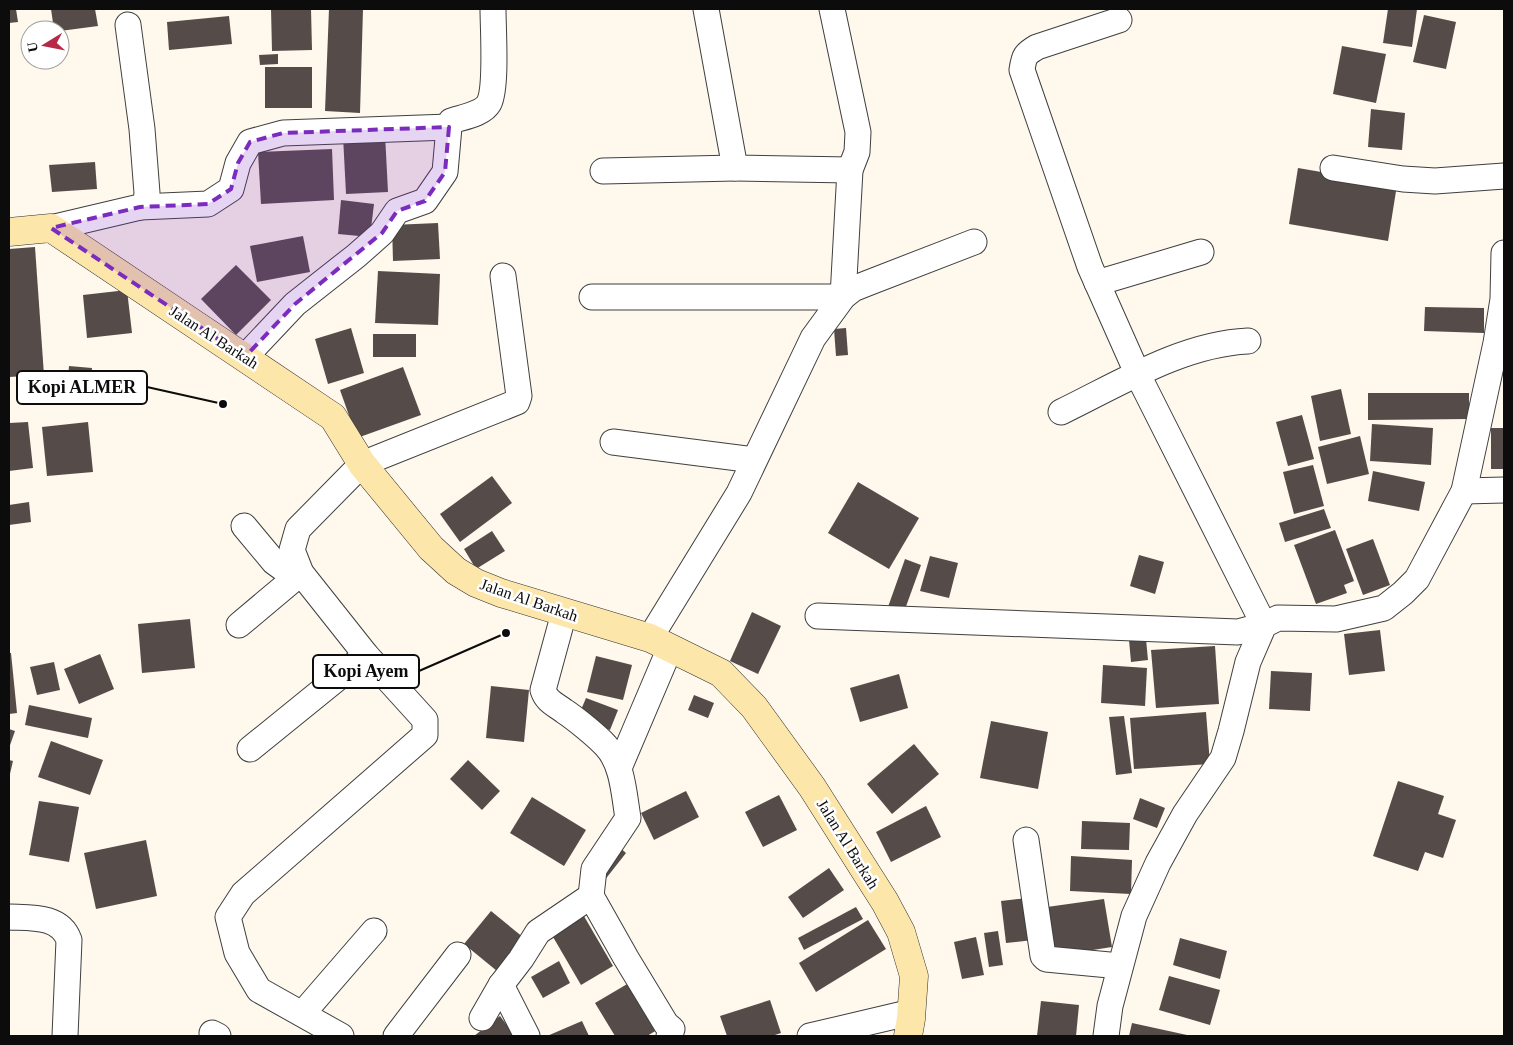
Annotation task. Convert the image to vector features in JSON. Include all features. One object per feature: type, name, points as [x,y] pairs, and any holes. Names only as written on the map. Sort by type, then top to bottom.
[{"type":"street","points":[[245,357],[295,304],[382,233],[397,211],[426,201],[445,172],[451,121],[478,112],[489,103],[493,85],[493,9]]},
{"type":"street","points":[[706,9],[735,168]]},
{"type":"street","points":[[832,9],[858,132],[857,152],[850,170],[843,297]]},
{"type":"street","points":[[1120,20],[1037,47],[1023,58],[1022,70],[1090,267],[1138,374],[1264,625]]},
{"type":"street","points":[[128,25],[146,173],[146,201],[140,207]]},
{"type":"street","points":[[9,232],[51,228],[140,207],[208,204],[231,189],[238,163],[250,142],[284,132],[449,127]]},
{"type":"street","points":[[603,171],[735,168],[850,170]]},
{"type":"street","points":[[1333,168],[1435,182],[1504,176]]},
{"type":"street","name":"Jalan Al Barkah","points":[[51,228],[333,417],[362,464],[431,548],[456,571],[476,583],[660,643],[721,673],[754,707],[812,787],[885,902],[901,932],[914,976],[910,1024]]},
{"type":"street","points":[[618,768],[660,643],[739,493],[813,338],[843,297],[853,289],[974,242]]},
{"type":"street","points":[[1097,283],[1201,252]]},
{"type":"street","points":[[818,616],[1238,632],[1264,625],[1278,618],[1336,619],[1384,608],[1417,579],[1464,491],[1500,343],[1504,253]]},
{"type":"street","points":[[342,1036],[259,990],[237,954],[228,917],[243,894],[425,735],[425,720],[366,654],[301,573],[292,550],[298,529],[362,464],[517,402],[519,396],[503,276]]},
{"type":"street","points":[[592,297],[843,297]]},
{"type":"street","points":[[1060,412],[1186,353],[1228,342],[1248,341]]},
{"type":"street","points":[[613,442],[754,460]]},
{"type":"street","points":[[1464,491],[1504,490]]},
{"type":"street","points":[[244,526],[280,566],[285,570],[301,573]]},
{"type":"street","points":[[238,625],[301,573]]},
{"type":"street","points":[[564,613],[543,690],[552,704],[563,710],[606,746],[618,768],[628,818],[594,869],[591,896],[626,958],[674,1034]]},
{"type":"street","points":[[1106,1036],[1110,1006],[1134,916],[1158,863],[1185,814],[1222,758],[1231,731],[1248,662],[1264,625]]},
{"type":"street","points":[[250,749],[366,654]]},
{"type":"street","points":[[1026,840],[1043,956],[1048,960],[1120,966]]},
{"type":"street","points":[[482,1018],[501,985],[521,959],[538,932],[591,896]]},
{"type":"street","points":[[9,916],[47,919],[65,931],[69,940],[65,1036]]},
{"type":"street","points":[[303,1013],[374,931]]},
{"type":"street","points":[[396,1036],[458,955]]},
{"type":"street","points":[[501,985],[527,1036]]},
{"type":"street","points":[[810,1036],[910,1024]]},
{"type":"highlighted area","points":[[449,127],[445,172],[425,201],[397,211],[382,233],[295,304],[245,357],[51,228],[140,207],[208,204],[231,189],[238,163],[250,142],[283,133]]},
{"type":"building","points":[[9,9],[16,9],[18,22],[9,23]]},
{"type":"building","points":[[51,9],[95,9],[98,26],[70,30],[70,20],[53,20]]},
{"type":"building","points":[[271,9],[311,9],[312,50],[272,51]]},
{"type":"building","points":[[329,9],[363,9],[360,113],[325,111]]},
{"type":"building","points":[[1388,9],[1417,9],[1412,47],[1383,43]]},
{"type":"building","points":[[1424,15],[1456,22],[1446,69],[1413,62]]},
{"type":"building","points":[[229,16],[232,44],[169,50],[167,22]]},
{"type":"building","points":[[1342,46],[1386,54],[1376,103],[1333,94]]},
{"type":"building","points":[[278,54],[278,64],[260,65],[259,55]]},
{"type":"building","points":[[265,67],[312,67],[312,108],[265,108]]},
{"type":"building","points":[[1371,109],[1405,113],[1402,150],[1368,147]]},
{"type":"building","points":[[385,134],[388,192],[346,194],[343,136]]},
{"type":"building","points":[[332,149],[334,200],[261,204],[258,152]]},
{"type":"building","points":[[95,162],[97,189],[52,192],[49,165]]},
{"type":"building","points":[[1298,168],[1397,185],[1388,241],[1289,224]]},
{"type":"building","points":[[341,200],[374,204],[370,237],[338,234]]},
{"type":"building","points":[[438,223],[440,259],[393,261],[392,225]]},
{"type":"building","points":[[303,236],[310,272],[257,282],[250,246]]},
{"type":"building","points":[[35,247],[44,375],[9,377],[9,249]]},
{"type":"building","points":[[236,265],[271,300],[236,335],[201,299]]},
{"type":"building","points":[[378,271],[440,274],[438,325],[375,323]]},
{"type":"building","points":[[127,290],[132,333],[87,338],[83,295]]},
{"type":"building","points":[[1425,307],[1484,308],[1484,333],[1424,331]]},
{"type":"building","points":[[351,328],[364,373],[328,384],[315,339]]},
{"type":"building","points":[[846,328],[848,355],[836,356],[834,329]]},
{"type":"building","points":[[373,334],[416,334],[416,357],[373,357]]},
{"type":"building","points":[[69,366],[92,368],[89,401],[66,399]]},
{"type":"building","points":[[403,367],[421,415],[357,438],[340,390]]},
{"type":"building","points":[[94,373],[118,375],[115,405],[92,403]]},
{"type":"building","points":[[1341,389],[1351,434],[1320,441],[1311,396]]},
{"type":"building","points":[[1368,393],[1469,393],[1469,419],[1368,420]]},
{"type":"building","points":[[1302,415],[1314,459],[1288,466],[1276,422]]},
{"type":"building","points":[[28,422],[33,468],[9,471],[9,423]]},
{"type":"building","points":[[88,422],[93,472],[47,476],[42,427]]},
{"type":"building","points":[[1372,424],[1433,428],[1431,465],[1370,461]]},
{"type":"building","points":[[1491,428],[1504,428],[1504,469],[1491,469]]},
{"type":"building","points":[[1360,436],[1369,474],[1327,484],[1318,447]]},
{"type":"building","points":[[1313,465],[1324,506],[1294,514],[1283,472]]},
{"type":"building","points":[[1373,471],[1425,482],[1419,511],[1368,501]]},
{"type":"building","points":[[492,476],[512,503],[460,542],[440,514]]},
{"type":"building","points":[[858,482],[919,518],[889,569],[828,533]]},
{"type":"building","points":[[29,502],[31,522],[9,525],[9,505]]},
{"type":"building","points":[[1324,509],[1331,528],[1285,542],[1279,523]]},
{"type":"building","points":[[1335,530],[1354,581],[1344,585],[1347,593],[1316,604],[1294,545]]},
{"type":"building","points":[[492,531],[505,551],[476,569],[464,549]]},
{"type":"building","points":[[1373,539],[1390,585],[1363,595],[1346,549]]},
{"type":"building","points":[[1139,555],[1164,562],[1155,594],[1130,586]]},
{"type":"building","points":[[930,556],[958,563],[949,598],[920,591]]},
{"type":"building","points":[[905,559],[921,565],[904,612],[888,607]]},
{"type":"building","points":[[752,612],[781,626],[758,674],[730,661]]},
{"type":"building","points":[[190,619],[195,668],[142,673],[138,624]]},
{"type":"building","points":[[1380,630],[1385,671],[1349,675],[1344,634]]},
{"type":"building","points":[[1146,639],[1148,660],[1131,662],[1129,640]]},
{"type":"building","points":[[1215,646],[1219,704],[1156,708],[1151,650]]},
{"type":"building","points":[[9,653],[11,653],[17,713],[9,714]]},
{"type":"building","points":[[100,654],[114,689],[79,704],[64,669]]},
{"type":"building","points":[[596,656],[632,665],[623,700],[587,692]]},
{"type":"building","points":[[54,662],[60,690],[37,695],[30,667]]},
{"type":"building","points":[[1103,665],[1147,668],[1145,706],[1101,703]]},
{"type":"building","points":[[1271,671],[1312,673],[1310,711],[1269,709]]},
{"type":"building","points":[[899,674],[908,708],[860,722],[850,688]]},
{"type":"building","points":[[491,686],[529,690],[524,742],[486,738]]},
{"type":"building","points":[[694,695],[714,703],[708,718],[688,710]]},
{"type":"building","points":[[586,698],[618,710],[610,730],[578,717]]},
{"type":"building","points":[[29,705],[92,718],[88,738],[25,725]]},
{"type":"building","points":[[1206,712],[1210,764],[1134,769],[1130,718]]},
{"type":"building","points":[[1124,716],[1132,773],[1116,775],[1109,717]]},
{"type":"building","points":[[991,721],[1048,732],[1038,789],[980,778]]},
{"type":"building","points":[[9,729],[15,731],[9,748]]},
{"type":"building","points":[[51,741],[103,760],[90,795],[38,777]]},
{"type":"building","points":[[914,744],[939,774],[892,814],[867,784]]},
{"type":"building","points":[[9,760],[13,761],[9,778]]},
{"type":"building","points":[[468,760],[500,791],[482,810],[450,779]]},
{"type":"building","points":[[1398,781],[1444,796],[1438,814],[1456,820],[1443,858],[1425,852],[1418,871],[1373,856]]},
{"type":"building","points":[[686,791],[699,817],[654,840],[641,813]]},
{"type":"building","points":[[779,795],[797,830],[763,847],[745,812]]},
{"type":"building","points":[[532,797],[586,830],[564,866],[510,833]]},
{"type":"building","points":[[1140,798],[1165,808],[1157,828],[1133,819]]},
{"type":"building","points":[[39,801],[79,807],[69,862],[29,855]]},
{"type":"building","points":[[926,806],[941,837],[891,862],[876,832]]},
{"type":"building","points":[[1082,821],[1130,823],[1129,850],[1081,849]]},
{"type":"building","points":[[146,840],[157,896],[96,909],[84,853]]},
{"type":"building","points":[[618,846],[626,853],[604,881],[596,874]]},
{"type":"building","points":[[1071,856],[1132,860],[1131,894],[1070,891]]},
{"type":"building","points":[[829,868],[844,890],[803,918],[788,897]]},
{"type":"building","points":[[1028,898],[1033,940],[1006,943],[1001,901]]},
{"type":"building","points":[[1104,899],[1112,947],[1054,956],[1047,907]]},
{"type":"building","points":[[856,907],[863,919],[804,950],[798,938]]},
{"type":"building","points":[[491,911],[524,938],[497,971],[464,944]]},
{"type":"building","points":[[581,911],[613,966],[581,985],[549,930]]},
{"type":"building","points":[[868,920],[886,949],[816,992],[799,963]]},
{"type":"building","points":[[998,931],[1003,965],[989,967],[984,933]]},
{"type":"building","points":[[976,937],[984,975],[962,979],[954,942]]},
{"type":"building","points":[[1180,938],[1227,951],[1220,979],[1173,965]]},
{"type":"building","points":[[559,961],[570,983],[543,998],[531,977]]},
{"type":"building","points":[[1169,976],[1220,990],[1210,1025],[1159,1010]]},
{"type":"building","points":[[634,980],[662,1027],[647,1036],[615,1036],[595,1003]]},
{"type":"building","points":[[770,1000],[781,1033],[772,1036],[727,1036],[720,1016]]},
{"type":"building","points":[[1041,1001],[1079,1005],[1076,1036],[1037,1036]]},
{"type":"building","points":[[500,1016],[515,1036],[474,1036]]},
{"type":"building","points":[[582,1021],[589,1036],[547,1036]]},
{"type":"building","points":[[1132,1023],[1187,1035],[1187,1036],[1129,1036]]},
{"type":"place","name":"Kopi ALMER","points":[[223,404]]},
{"type":"place","name":"Kopi Ayem","points":[[506,633]]}]
